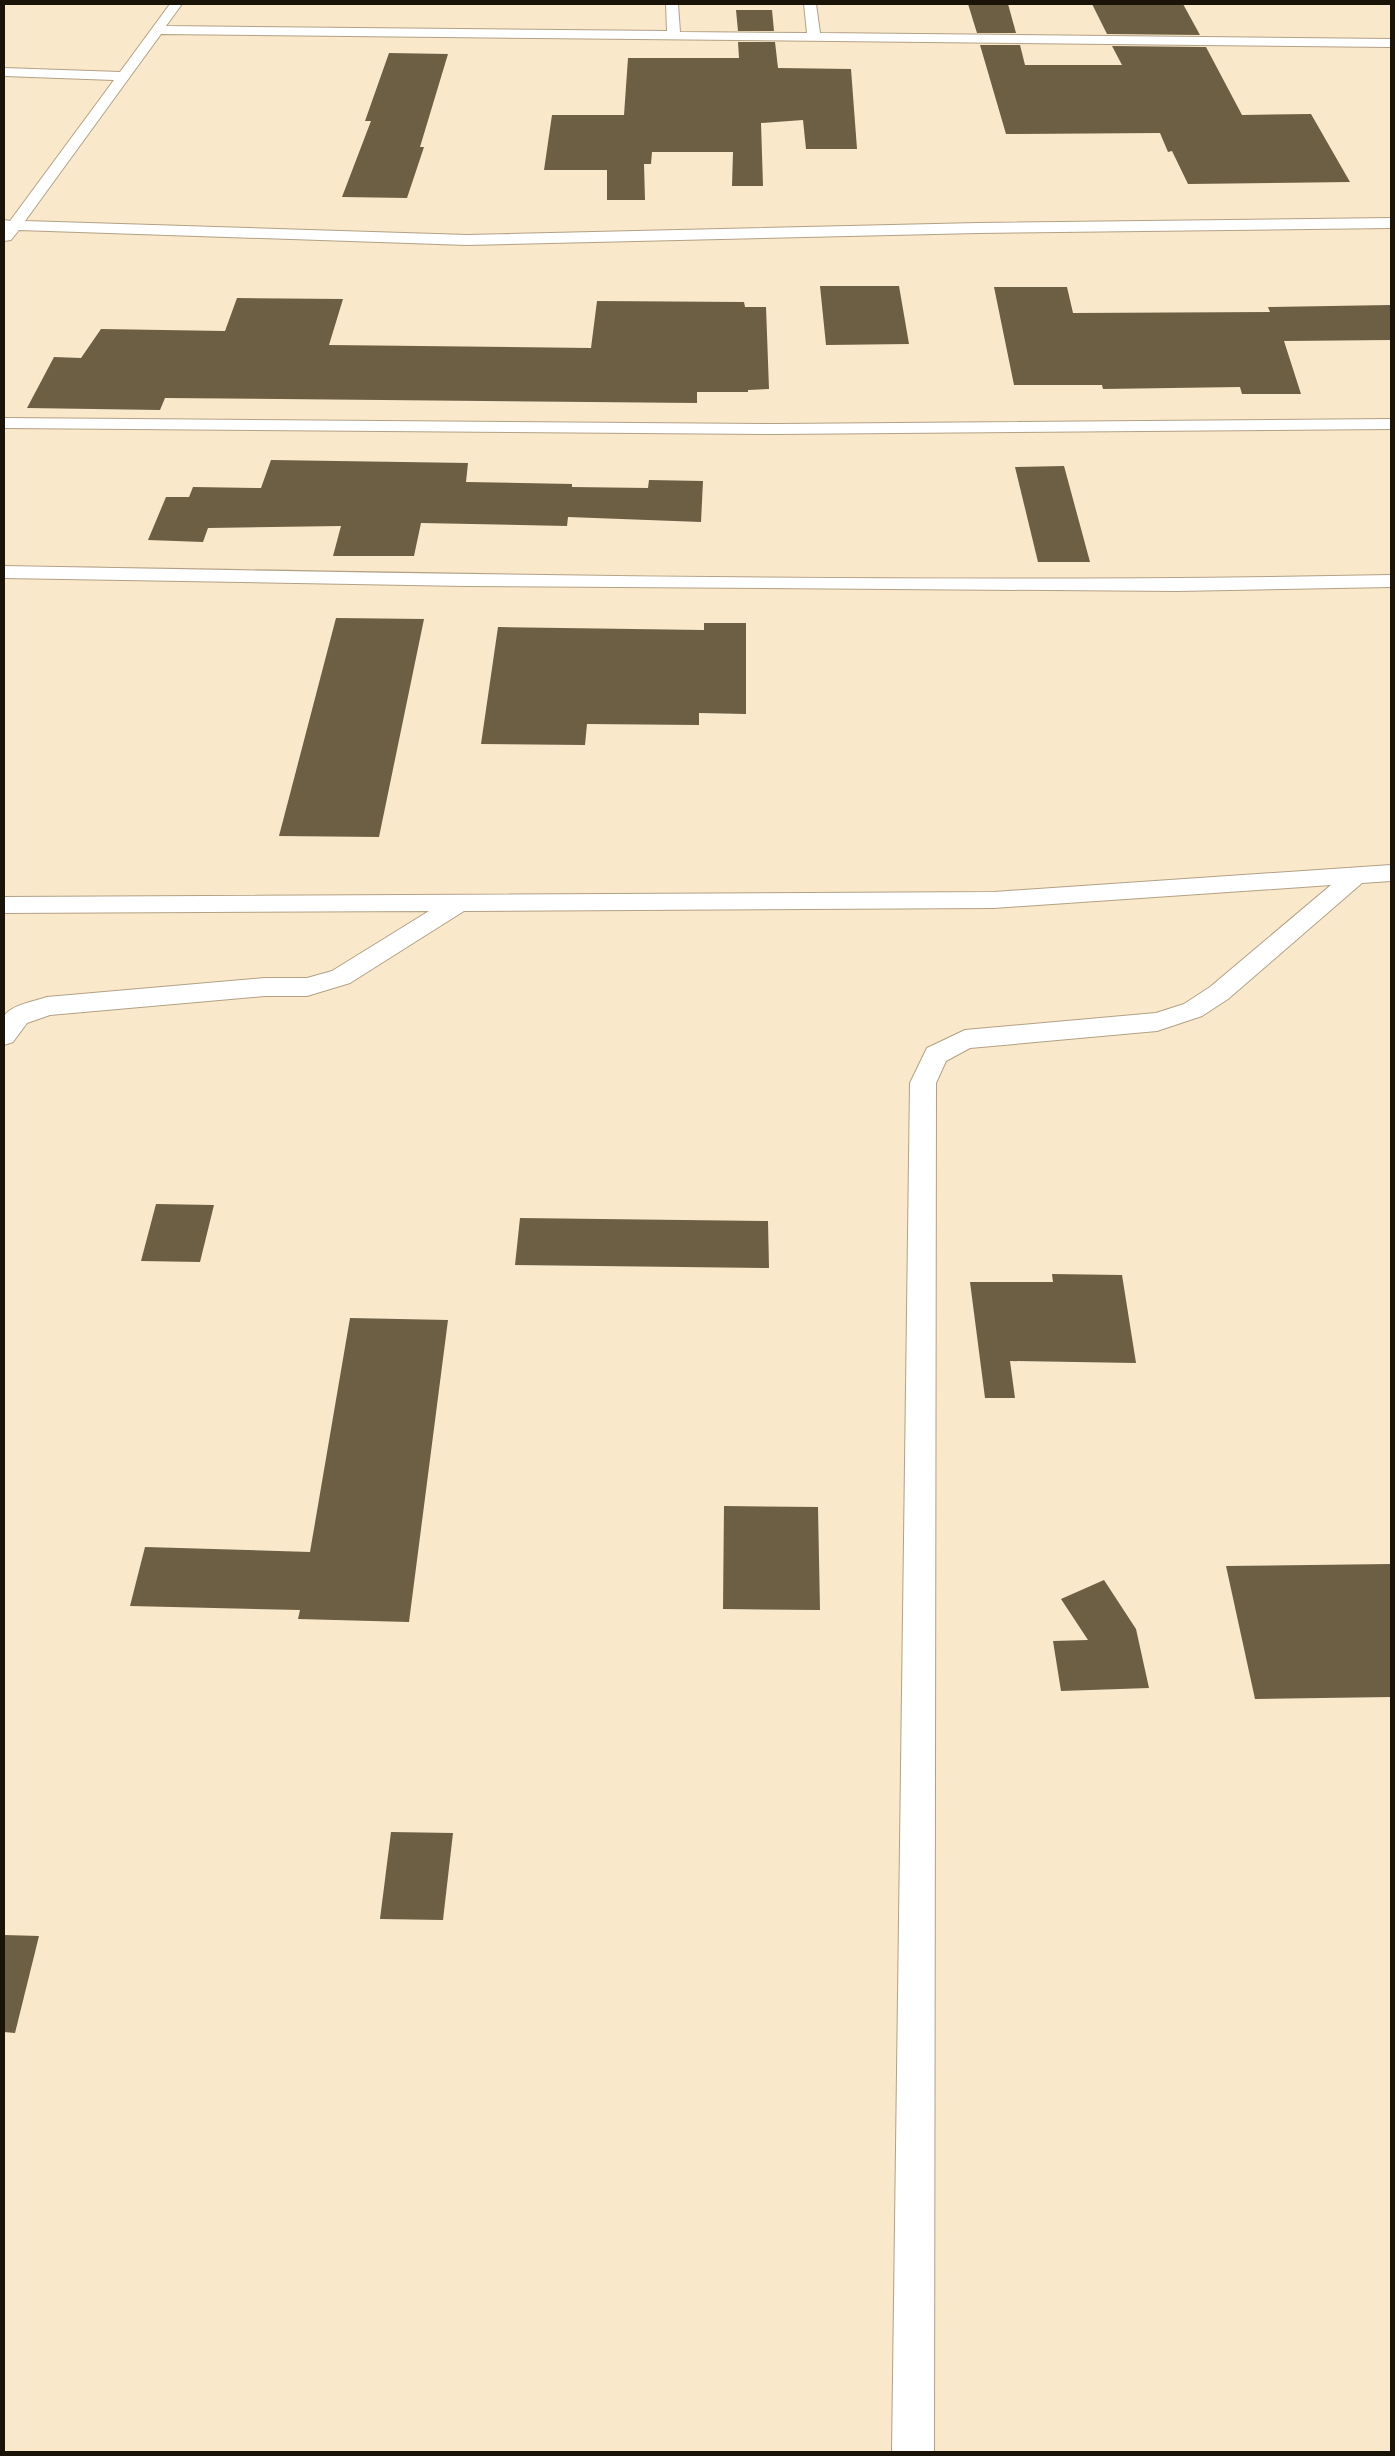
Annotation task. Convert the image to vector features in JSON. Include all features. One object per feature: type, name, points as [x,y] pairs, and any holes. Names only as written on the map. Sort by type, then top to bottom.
[{"type":"street","points":[[4,241],[9,226],[176,4]]},
{"type":"street","points":[[672,4],[674,37]]},
{"type":"street","points":[[810,4],[814,37]]},
{"type":"street","points":[[157,30],[674,37],[1391,43]]},
{"type":"street","points":[[4,72],[123,76]]},
{"type":"street","points":[[9,226],[467,240],[978,228],[1391,223]]},
{"type":"street","points":[[4,423],[778,429],[1391,424]]},
{"type":"street","points":[[4,572],[485,580],[1177,585],[1391,581]]},
{"type":"street","points":[[4,905],[994,900],[1391,873]]},
{"type":"street","points":[[913,2452],[923,1083],[936,1055],[965,1039],[1157,1022],[1193,1010],[1219,992],[1358,874]]},
{"type":"street","points":[[4,1036],[18,1017],[47,1006],[265,987],[307,987],[341,977],[459,903]]},
{"type":"building","points":[[968,4],[1008,4],[1016,33],[977,33]]},
{"type":"building","points":[[1092,4],[1183,4],[1200,35],[1107,34]]},
{"type":"building","points":[[736,10],[772,10],[774,31],[738,31]]},
{"type":"building","points":[[738,42],[775,42],[778,68],[851,69],[857,149],[806,149],[803,120],[761,123],[763,186],[732,186],[733,152],[652,152],[651,164],[644,164],[645,200],[607,200],[607,170],[544,170],[552,115],[624,115],[628,58],[739,58]]},
{"type":"building","points":[[980,45],[1020,45],[1025,65],[1122,65],[1112,46],[1206,47],[1242,115],[1311,114],[1350,182],[1188,184],[1172,151],[1168,152],[1160,133],[1006,134]]},
{"type":"building","points":[[389,53],[448,54],[420,147],[424,147],[407,198],[342,197],[371,121],[365,121]]},
{"type":"building","points":[[820,286],[899,286],[909,344],[826,345]]},
{"type":"building","points":[[994,287],[1067,287],[1073,313],[1270,312],[1268,307],[1391,305],[1391,340],[1284,341],[1301,394],[1242,394],[1240,387],[1103,389],[1102,385],[1014,385]]},
{"type":"building","points":[[237,298],[343,299],[329,345],[591,348],[597,301],[744,302],[745,307],[766,307],[769,389],[748,390],[748,392],[697,392],[697,403],[165,398],[160,410],[27,408],[54,357],[81,358],[101,329],[225,331]]},
{"type":"building","points":[[271,460],[468,463],[466,482],[572,484],[572,487],[648,488],[649,480],[703,481],[701,522],[568,517],[567,526],[421,523],[414,556],[333,556],[341,526],[208,528],[203,542],[148,540],[166,497],[189,497],[193,487],[261,488]]},
{"type":"building","points":[[1064,466],[1090,562],[1038,562],[1015,467]]},
{"type":"building","points":[[336,618],[424,619],[379,837],[279,836]]},
{"type":"building","points":[[704,623],[746,623],[746,714],[699,713],[699,725],[587,724],[585,745],[481,744],[498,627],[704,630]]},
{"type":"building","points":[[156,1204],[214,1205],[200,1262],[141,1261]]},
{"type":"building","points":[[520,1218],[768,1221],[769,1268],[515,1265]]},
{"type":"building","points":[[1052,1274],[1122,1275],[1136,1363],[1010,1361],[1015,1398],[985,1398],[970,1282],[1053,1282]]},
{"type":"building","points":[[350,1318],[448,1320],[409,1622],[298,1619],[300,1610],[130,1606],[145,1547],[310,1552]]},
{"type":"building","points":[[724,1506],[818,1507],[820,1610],[723,1609]]},
{"type":"building","points":[[1391,1564],[1391,1697],[1255,1699],[1226,1566]]},
{"type":"building","points":[[1104,1580],[1136,1629],[1149,1688],[1061,1691],[1053,1641],[1088,1640],[1061,1599]]},
{"type":"building","points":[[391,1832],[453,1833],[443,1920],[380,1919]]},
{"type":"building","points":[[4,1935],[39,1936],[15,2033],[4,2032]]}]
